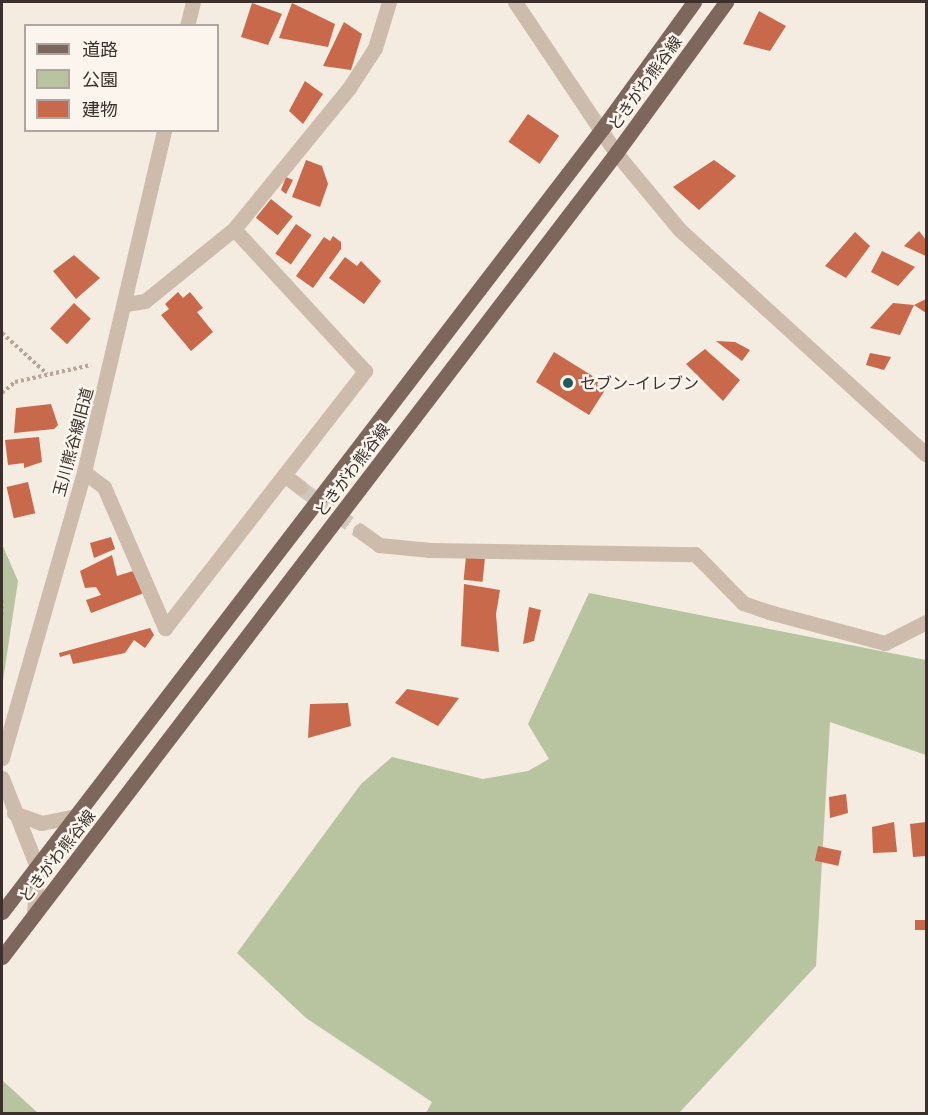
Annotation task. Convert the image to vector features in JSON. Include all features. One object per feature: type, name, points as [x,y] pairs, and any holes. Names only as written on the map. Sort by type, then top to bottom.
[{"type":"main road","name":"ときがわ熊谷線","points":[[2,912],[602,129],[694,2]]},
{"type":"main road","name":"ときがわ熊谷線","points":[[2,957],[616,153],[726,2]]},
{"type":"street","points":[[188,24],[193,2]]},
{"type":"street","points":[[126,304],[145,301],[234,229],[349,88],[375,48],[389,2]]},
{"type":"street","points":[[515,2],[616,153],[680,230],[734,284],[927,455]]},
{"type":"street","name":"玉川熊谷線旧道","points":[[2,758],[84,472],[126,304],[164,132]]},
{"type":"street","points":[[84,472],[104,487],[165,628],[365,371],[234,229]]},
{"type":"street","points":[[284,475],[300,487]]},
{"type":"street","points":[[360,531],[379,545],[430,550],[695,554],[743,603],[769,612],[885,644],[927,622]]},
{"type":"street","points":[[2,778],[14,813],[30,840],[37,867],[34,915]]},
{"type":"street","points":[[14,813],[41,823],[76,816]]},
{"type":"path","points":[[2,333],[48,375]]},
{"type":"path","points":[[2,393],[15,382],[112,361]]},
{"type":"path","points":[[2,600],[2,617]]},
{"type":"green space","points":[[2,544],[18,581],[2,687]]},
{"type":"green space","points":[[589,593],[926,660],[926,755],[830,722],[816,966],[679,1113],[426,1113],[432,1102],[306,1018],[237,953],[361,784],[392,757],[483,779],[528,771],[549,759],[528,724]]},
{"type":"green space","points":[[2,1080],[38,1113],[2,1113]]},
{"type":"building","points":[[252,3],[282,14],[268,45],[241,37]]},
{"type":"building","points":[[292,3],[335,24],[328,47],[279,38]]},
{"type":"building","points":[[759,11],[786,26],[770,51],[743,44]]},
{"type":"building","points":[[344,22],[362,34],[351,70],[323,66]]},
{"type":"building","points":[[305,81],[323,94],[303,124],[289,111]]},
{"type":"building","points":[[528,114],[559,136],[540,164],[508,142]]},
{"type":"building","points":[[306,160],[322,166],[328,184],[320,207],[292,197]]},
{"type":"building","points":[[714,160],[736,176],[699,210],[673,187]]},
{"type":"building","points":[[286,177],[293,180],[286,194],[281,190]]},
{"type":"building","points":[[271,199],[293,217],[278,235],[256,218]]},
{"type":"building","points":[[296,224],[312,235],[291,264],[275,253]]},
{"type":"building","points":[[919,231],[926,240],[926,256],[904,246]]},
{"type":"building","points":[[855,232],[870,246],[846,278],[825,266]]},
{"type":"building","points":[[333,236],[341,242],[341,249],[313,288],[296,276],[324,237],[330,241]]},
{"type":"building","points":[[882,251],[915,267],[898,286],[871,272]]},
{"type":"building","points":[[74,255],[100,278],[76,299],[53,271]]},
{"type":"building","points":[[345,257],[357,266],[361,261],[381,281],[364,304],[329,278]]},
{"type":"building","points":[[178,292],[183,298],[190,292],[203,308],[197,312],[213,332],[191,351],[161,315],[169,309],[165,304]]},
{"type":"building","points":[[926,299],[926,313],[914,305]]},
{"type":"building","points":[[74,303],[91,319],[67,344],[50,329]]},
{"type":"building","points":[[893,303],[914,305],[900,335],[870,328]]},
{"type":"building","points":[[716,341],[735,342],[750,350],[742,361]]},
{"type":"building","points":[[705,349],[740,380],[723,401],[686,364]]},
{"type":"building","name":"セブン-イレブン","points":[[554,352],[599,380],[597,385],[605,390],[589,415],[536,382]]},
{"type":"building","points":[[870,353],[891,357],[884,370],[866,365]]},
{"type":"building","points":[[51,404],[58,425],[54,429],[14,433],[16,408]]},
{"type":"building","points":[[39,437],[42,462],[24,468],[24,463],[8,465],[5,440]]},
{"type":"building","points":[[28,482],[35,513],[14,518],[7,487]]},
{"type":"building","points":[[111,537],[115,549],[94,558],[90,543]]},
{"type":"building","points":[[112,555],[117,576],[133,571],[144,593],[91,613],[86,600],[101,595],[96,587],[85,588],[80,571]]},
{"type":"building","points":[[466,557],[485,559],[482,582],[464,580]]},
{"type":"building","points":[[464,584],[500,590],[496,614],[499,652],[461,646]]},
{"type":"building","points":[[529,607],[541,610],[534,641],[523,644]]},
{"type":"building","points":[[150,628],[154,635],[145,648],[134,640],[125,653],[73,664],[70,654],[60,657],[59,653]]},
{"type":"building","points":[[407,689],[459,698],[438,726],[395,703]]},
{"type":"building","points":[[348,703],[351,726],[308,738],[310,704]]},
{"type":"building","points":[[846,794],[848,813],[830,818],[829,797]]},
{"type":"building","points":[[894,822],[897,852],[873,853],[872,827]]},
{"type":"building","points":[[926,822],[926,856],[913,857],[910,824]]},
{"type":"building","points":[[818,846],[841,851],[838,866],[815,861]]},
{"type":"building","points":[[915,920],[926,920],[926,930],[915,930]]},
{"type":"tunnel","points":[[300,487],[360,531]]},
{"type":"place","name":"セブン-イレブン","points":[[568,383]]}]
